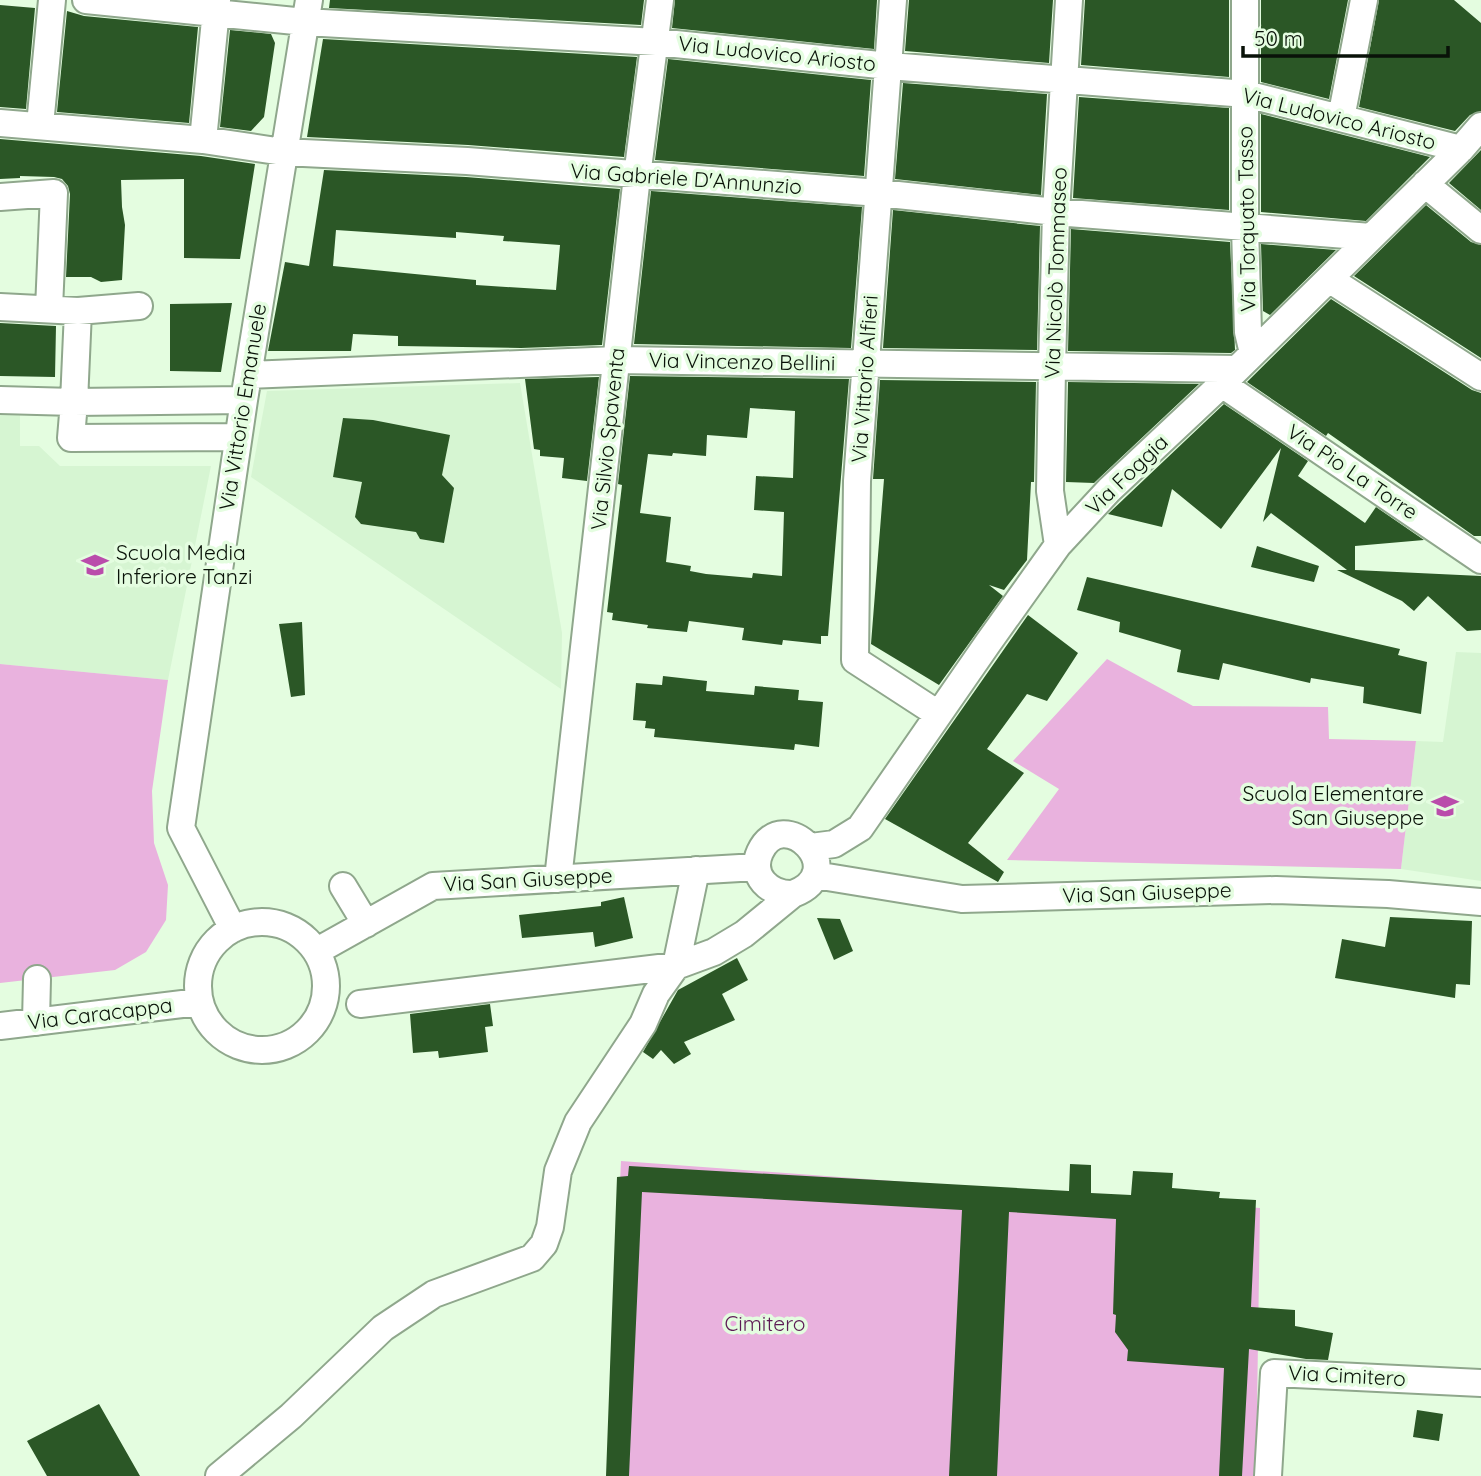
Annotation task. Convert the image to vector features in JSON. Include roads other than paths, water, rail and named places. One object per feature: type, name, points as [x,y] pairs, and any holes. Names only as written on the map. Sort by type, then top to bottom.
[{"type":"street","points":[[40,125],[52,0]]},
{"type":"street","name":"Via Ludovico Ariosto","points":[[86,0],[307,11],[889,66],[1246,94],[1461,149]]},
{"type":"street","name":"Via Silvio Spaventa","points":[[558,879],[637,176],[660,0]]},
{"type":"street","name":"Via Vittorio Alfieri","points":[[893,0],[857,481],[855,660],[938,714]]},
{"type":"street","name":"Via Nicolò Tommaseo","points":[[1058,545],[1050,491],[1052,368],[1056,212],[1069,0]]},
{"type":"street","name":"Via Torquato Tasso","points":[[1238,369],[1248,332],[1245,0]]},
{"type":"street","points":[[1341,118],[1364,0]]},
{"type":"street","points":[[203,140],[216,6]]},
{"type":"street","name":"Via Vittorio Emanuele","points":[[233,929],[181,828],[238,438],[307,11]]},
{"type":"street","name":"Via Gabriele D'Annunzio","points":[[0,123],[203,140],[283,152],[467,161],[879,193],[1056,212],[1371,237]]},
{"type":"street","name":"Via Foggia","points":[[811,847],[834,844],[860,828],[1058,545],[1109,490],[1238,369],[1461,149],[1481,126]]},
{"type":"street","points":[[1425,184],[1481,230]]},
{"type":"street","points":[[0,197],[54,193],[49,309]]},
{"type":"street","points":[[1329,279],[1481,377]]},
{"type":"street","points":[[0,307],[78,311],[139,306]]},
{"type":"street","points":[[78,311],[71,438],[238,438]]},
{"type":"street","name":"Via Vincenzo Bellini","points":[[0,400],[74,402],[617,360],[1238,369]]},
{"type":"street","name":"Via Pio La Torre","points":[[1238,369],[1481,560]]},
{"type":"street","points":[[359,1004],[676,966],[714,952],[744,934],[793,894],[802,890],[815,875],[817,864],[811,847],[796,836],[777,836],[762,847],[757,867],[765,885],[773,891],[793,894]]},
{"type":"street","name":"Via San Giuseppe","points":[[317,951],[433,886],[757,867]]},
{"type":"street","points":[[219,1476],[291,1416],[383,1328],[433,1294],[532,1258],[544,1244],[551,1227],[558,1171],[578,1122],[643,1024],[656,994],[676,966],[696,870]]},
{"type":"street","name":"Via San Giuseppe","points":[[815,875],[962,898],[1276,890],[1388,894],[1481,902]]},
{"type":"street","points":[[343,886],[366,924]]},
{"type":"street","points":[[250,922],[269,922],[288,927],[304,937],[317,951],[326,972],[327,994],[320,1016],[307,1034],[288,1046],[266,1051],[244,1048],[224,1039],[209,1022],[199,1002],[198,980],[203,959],[215,942],[233,929],[250,922]]},
{"type":"street","points":[[36,1022],[37,979]]},
{"type":"street","name":"Via Caracappa","points":[[0,1026],[199,1002]]},
{"type":"street","name":"Via Cimitero","points":[[1268,1476],[1274,1373],[1481,1383]]},
{"type":"place","name":"Scuola Media Inferiore Tanzi","points":[[95,565]]},
{"type":"place","name":"Scuola Elementare San Giuseppe","points":[[1445,806]]},
{"type":"park label","name":"Cimitero","points":[[765,1324]]}]
